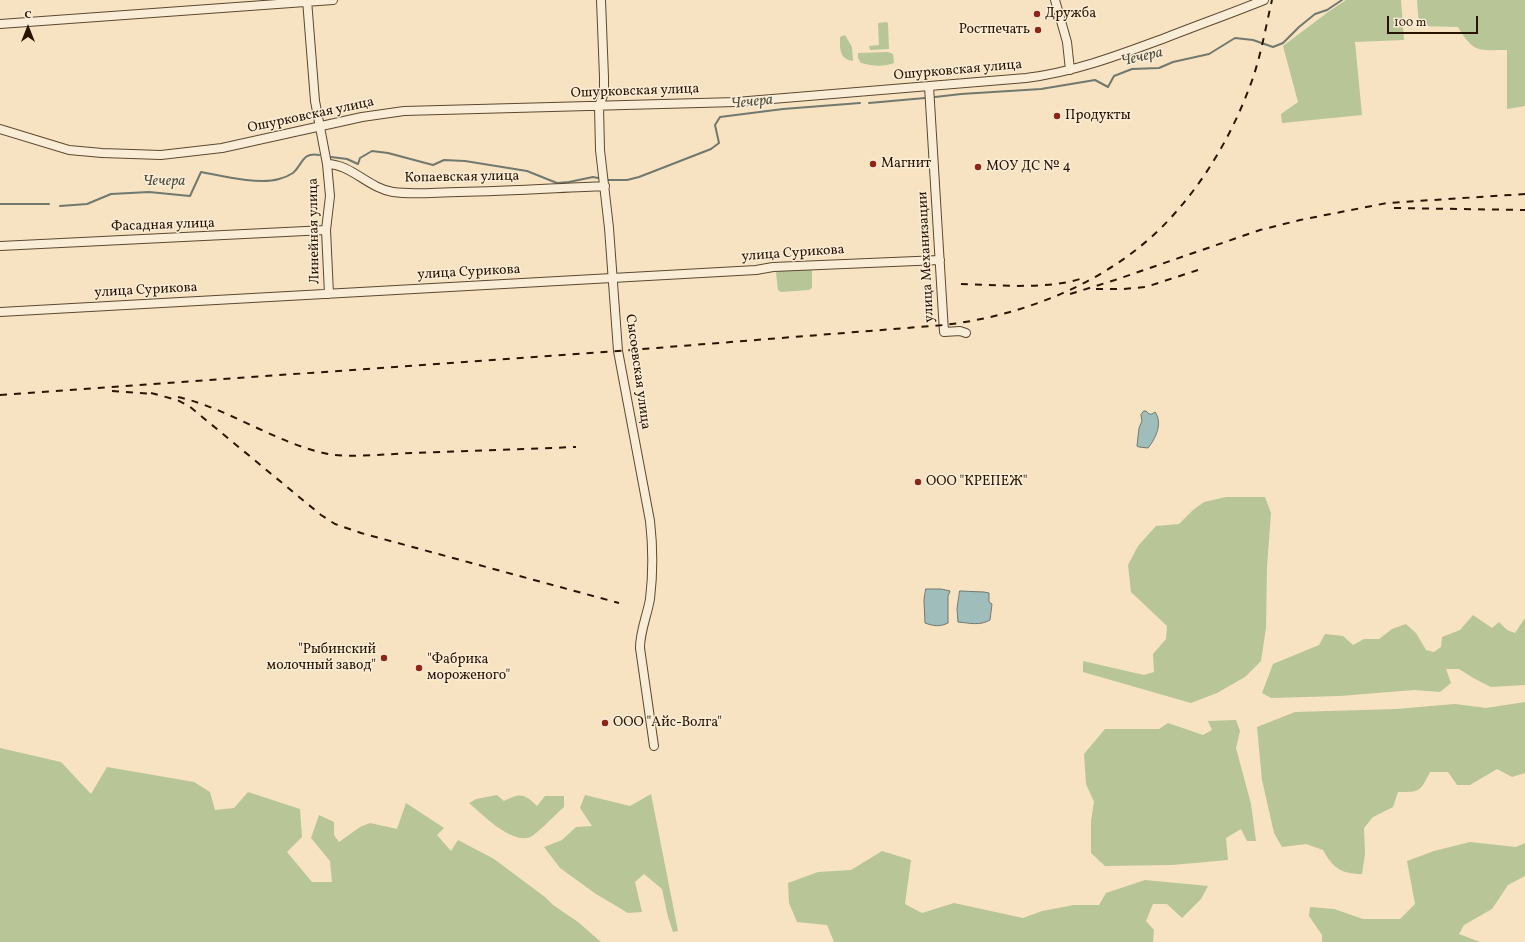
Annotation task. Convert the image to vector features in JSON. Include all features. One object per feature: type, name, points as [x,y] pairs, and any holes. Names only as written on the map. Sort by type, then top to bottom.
[{"type":"street","points":[[0,24],[333,0]]},
{"type":"street","name":"Сысоевская улица","points":[[601,0],[604,94],[599,106],[600,150],[610,228],[612,277],[620,367],[650,521],[652,539],[650,598],[640,637],[640,648],[654,746]]},
{"type":"street","points":[[1055,0],[1067,42],[1070,70]]},
{"type":"street","name":"Ошурковская улица","points":[[0,129],[69,150],[102,154],[161,155],[222,148],[362,117],[404,111],[743,101],[1047,76],[1112,58],[1250,3],[1264,0]]},
{"type":"street","name":"Линейная улица","points":[[307,1],[315,101],[327,164],[330,196],[326,230],[329,294]]},
{"type":"street","name":"улица Механизации","points":[[929,86],[944,332],[960,330],[966,333]]},
{"type":"street","name":"Копаевская улица","points":[[327,164],[342,166],[378,188],[390,192],[503,191],[605,186]]},
{"type":"street","name":"Фасадная улица","points":[[0,246],[326,230]]},
{"type":"street","name":"улица Сурикова","points":[[0,312],[756,270],[773,267],[940,260]]},
{"type":"green space","points":[[1346,0],[1401,0],[1404,40],[1355,42],[1362,115],[1282,123],[1281,114],[1298,102],[1283,46]]},
{"type":"green space","points":[[1417,0],[1525,0],[1525,106],[1507,109],[1507,50],[1478,49],[1468,42],[1458,27],[1419,26]]},
{"type":"green space","points":[[878,23],[888,23],[889,49],[870,50],[869,46],[879,45]]},
{"type":"green space","points":[[845,35],[852,47],[853,61],[845,58],[841,53],[840,37]]},
{"type":"green space","points":[[888,52],[893,54],[894,63],[882,66],[861,63],[858,58],[858,53]]},
{"type":"green space","points":[[808,268],[812,271],[812,288],[809,290],[781,292],[778,290],[776,273],[778,270]]},
{"type":"green space","points":[[1226,497],[1265,497],[1271,513],[1267,567],[1266,628],[1261,661],[1245,677],[1217,693],[1191,703],[1083,672],[1083,661],[1144,675],[1154,672],[1153,654],[1166,639],[1167,626],[1131,592],[1128,565],[1138,546],[1156,526],[1179,524],[1193,510],[1204,502]]},
{"type":"green space","points":[[1473,615],[1492,628],[1499,622],[1507,630],[1515,633],[1525,618],[1525,685],[1491,687],[1459,669],[1446,669],[1451,683],[1440,692],[1414,690],[1340,696],[1271,698],[1262,693],[1273,664],[1319,645],[1325,634],[1343,636],[1353,645],[1364,639],[1379,639],[1392,629],[1406,624],[1416,633],[1426,650],[1434,652],[1441,647],[1442,637],[1460,630]]},
{"type":"green space","points":[[1525,702],[1525,773],[1512,777],[1497,769],[1470,785],[1457,785],[1448,772],[1430,772],[1424,784],[1418,790],[1411,792],[1398,792],[1393,807],[1373,817],[1364,828],[1365,854],[1362,874],[1348,873],[1338,869],[1330,861],[1323,850],[1306,844],[1282,847],[1274,833],[1262,780],[1257,727],[1295,712],[1396,709],[1455,704],[1486,708]]},
{"type":"green space","points":[[1236,720],[1240,731],[1236,748],[1251,804],[1256,841],[1247,841],[1241,829],[1226,838],[1228,860],[1172,865],[1105,866],[1091,853],[1091,821],[1094,802],[1086,784],[1084,754],[1105,729],[1159,729],[1168,723],[1203,735],[1212,730],[1208,721]]},
{"type":"green space","points":[[0,748],[61,762],[91,794],[107,767],[194,782],[210,792],[215,810],[234,808],[248,792],[300,809],[302,837],[287,852],[312,882],[332,882],[330,861],[311,838],[319,815],[334,822],[334,835],[339,842],[360,827],[370,823],[397,829],[406,803],[444,828],[437,835],[451,851],[458,840],[494,859],[545,897],[553,905],[578,922],[601,942],[0,942]]},
{"type":"green space","points":[[651,794],[678,931],[673,932],[662,889],[644,874],[635,882],[642,912],[628,913],[596,894],[560,868],[544,847],[562,840],[576,827],[592,826],[580,808],[585,795],[630,806]]},
{"type":"green space","points":[[497,795],[504,801],[522,796],[529,799],[537,806],[545,796],[564,796],[564,807],[532,836],[525,838],[516,837],[499,828],[469,803],[476,799]]},
{"type":"green space","points":[[1470,842],[1516,847],[1525,843],[1525,876],[1508,885],[1492,909],[1464,925],[1459,934],[1480,942],[1322,942],[1322,935],[1309,916],[1310,907],[1334,909],[1363,919],[1400,919],[1415,904],[1407,861],[1434,851]]},
{"type":"green space","points":[[882,851],[911,860],[905,904],[922,913],[954,903],[1023,918],[1042,911],[1074,905],[1099,905],[1106,893],[1145,880],[1208,886],[1201,899],[1182,918],[1167,904],[1153,904],[1146,921],[1154,930],[1153,942],[834,942],[827,925],[797,922],[789,903],[788,883],[818,872],[851,870]]},
{"type":"water","points":[[1144,411],[1149,414],[1155,412],[1158,421],[1158,430],[1154,440],[1148,448],[1137,446],[1139,428],[1142,421],[1141,415]]},
{"type":"water","points":[[926,589],[941,589],[950,591],[948,596],[948,623],[936,626],[925,623],[924,600]]},
{"type":"water","points":[[960,591],[989,593],[989,602],[992,604],[990,620],[978,624],[958,622],[957,609]]},
{"type":"waterway","name":"Чечера","points":[[935,97],[1041,89],[1095,80],[1108,87],[1114,76],[1132,69],[1159,68],[1173,62],[1209,54],[1235,38],[1253,40],[1273,47],[1283,43],[1315,14],[1327,10],[1342,0]]},
{"type":"waterway","name":"Чечера","points":[[869,103],[925,98]]},
{"type":"waterway","name":"Чечера","points":[[608,180],[627,180],[639,177],[711,149],[719,143],[715,125],[720,117],[783,109],[860,103]]},
{"type":"waterway","name":"Чечера","points":[[331,157],[347,159],[358,164],[360,158],[372,151],[388,153],[433,165],[444,160],[465,161],[527,171],[557,183],[593,177],[598,178]]},
{"type":"waterway","name":"Чечера","points":[[60,206],[87,204],[111,194],[149,192],[190,196],[201,172],[230,178],[271,181],[293,173],[309,155],[319,155]]},
{"type":"waterway","name":"Чечера","points":[[0,204],[49,204]]},
{"type":"railway","points":[[0,395],[618,351],[944,325],[973,321],[1032,305],[1088,281],[1114,266],[1139,248],[1161,228],[1188,198],[1212,164],[1240,110],[1256,69],[1272,0]]},
{"type":"railway","points":[[1070,294],[1260,230],[1300,220],[1387,203],[1525,194]]},
{"type":"railway","points":[[1394,208],[1525,210]]},
{"type":"railway","points":[[1096,289],[1146,287],[1198,270]]},
{"type":"railway","points":[[961,284],[1023,286],[1054,284],[1083,278]]},
{"type":"railway","points":[[112,391],[156,394]]},
{"type":"railway","points":[[151,393],[177,400],[189,406],[321,515],[335,524],[361,533],[619,603]]},
{"type":"railway","points":[[178,397],[216,409],[308,449],[328,454],[358,456],[576,447]]},
{"type":"place","name":"Дружба","points":[[1037,14]]},
{"type":"place","name":"Ростпечать","points":[[1038,30]]},
{"type":"place","name":"Продукты","points":[[1057,116]]},
{"type":"place","name":"Магнит","points":[[873,164]]},
{"type":"place","name":"МОУ ДС № 4","points":[[978,167]]},
{"type":"place","name":"ООО \"КРЕПЕЖ\"","points":[[918,482]]},
{"type":"place","name":"\"Рыбинский молочный завод\"","points":[[384,658]]},
{"type":"place","name":"\"Фабрика мороженого\"","points":[[419,668]]},
{"type":"place","name":"ООО \"Айс-Волга\"","points":[[605,723]]}]
